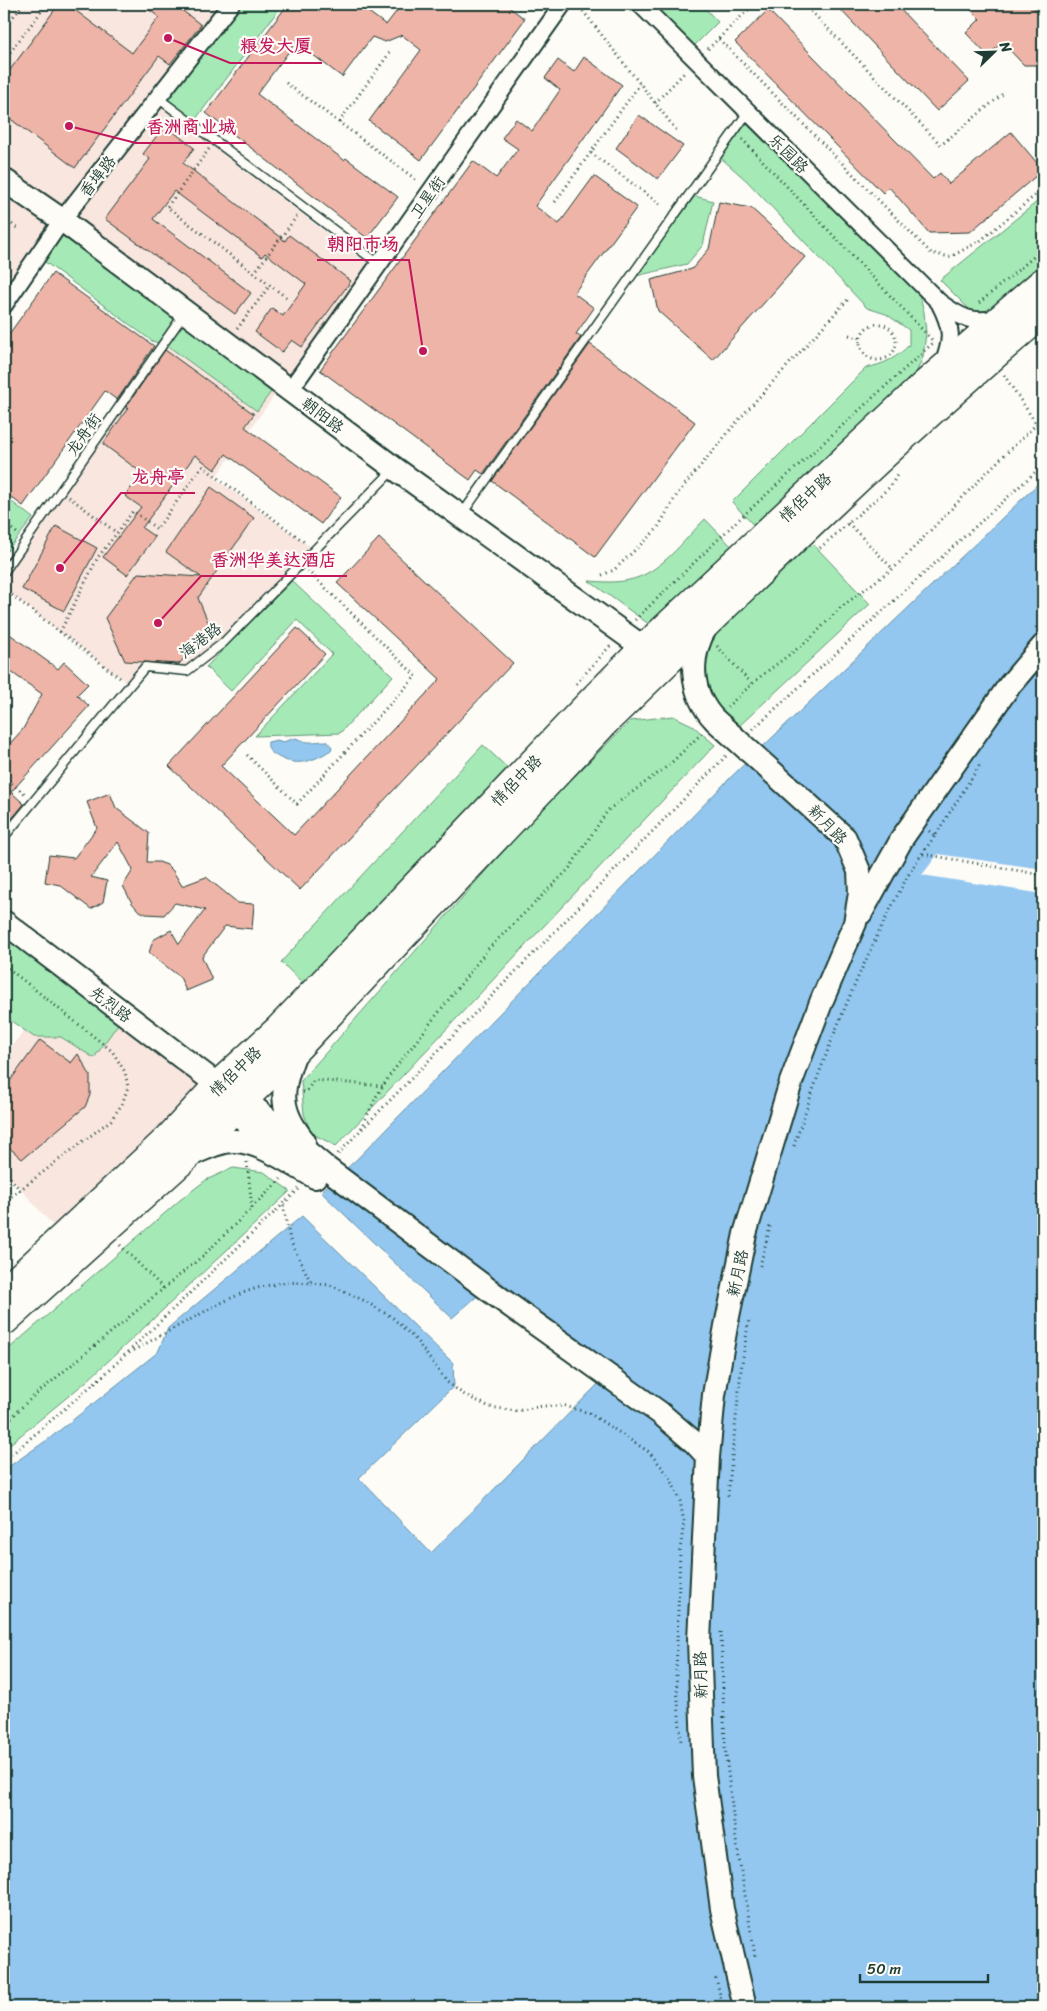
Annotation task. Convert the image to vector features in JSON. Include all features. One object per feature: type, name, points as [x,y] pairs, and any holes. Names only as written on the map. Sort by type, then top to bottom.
[{"type":"highway","name":"情侶中路","points":[[4,1292],[169,1138],[218,1085],[279,1029],[644,648],[940,372],[1043,282]]},
{"type":"highway","name":"情侶中路","points":[[4,1321],[187,1156],[296,1049],[606,721],[938,404],[1043,313]]},
{"type":"street","name":"香埠路","points":[[4,304],[62,220],[231,4]]},
{"type":"street","name":"卫星街","points":[[290,390],[563,4]]},
{"type":"street","name":"乐园路","points":[[640,4],[939,302]]},
{"type":"street","name":"朝阳路","points":[[4,180],[62,220],[394,468],[644,648]]},
{"type":"street","points":[[939,302],[957,315],[971,321],[991,320],[1009,312]]},
{"type":"street","points":[[939,302],[950,328],[951,338],[950,348],[940,372]]},
{"type":"street","name":"新月路","points":[[709,622],[697,645],[694,662],[699,696],[715,720],[845,838],[859,870],[860,893],[855,923],[822,1000],[791,1082],[745,1234],[714,1395],[708,1457],[716,1502],[699,1640],[704,1776],[722,1909],[745,2007]]},
{"type":"street","points":[[855,923],[903,837],[1009,686],[1043,646]]},
{"type":"street","name":"先烈路","points":[[4,922],[218,1085]]},
{"type":"street","points":[[296,1049],[285,1080],[284,1095],[286,1110],[294,1128],[308,1179]]},
{"type":"street","points":[[218,1085],[308,1179],[501,1299],[660,1413],[695,1443],[708,1457]]},
{"type":"street","points":[[187,1156],[213,1145],[234,1141],[261,1147],[514,1327],[666,1432],[682,1447],[716,1502]]},
{"type":"lane","points":[[158,98],[379,264]]},
{"type":"lane","points":[[460,516],[748,112]]},
{"type":"lane","name":"龙舟街","points":[[4,572],[185,312]]},
{"type":"lane","name":"海港路","points":[[4,837],[145,668],[187,671],[223,643],[394,468]]},
{"type":"path","points":[[4,60],[47,4]]},
{"type":"path","points":[[655,103],[754,4]]},
{"type":"path","points":[[804,4],[941,145],[1004,93]]},
{"type":"path","points":[[4,28],[21,7]]},
{"type":"path","points":[[583,11],[677,131]]},
{"type":"path","points":[[719,39],[931,253],[950,257],[980,240],[1043,188]]},
{"type":"path","points":[[338,122],[391,51]]},
{"type":"path","points":[[1038,84],[1043,80]]},
{"type":"path","points":[[286,83],[431,191]]},
{"type":"path","points":[[555,202],[640,84]]},
{"type":"path","points":[[735,131],[934,342]]},
{"type":"path","points":[[216,141],[167,207],[287,298]]},
{"type":"path","points":[[591,153],[660,204]]},
{"type":"path","points":[[254,273],[303,207]]},
{"type":"path","points":[[4,218],[17,228]]},
{"type":"path","points":[[227,343],[270,285]]},
{"type":"path","points":[[602,575],[614,570],[642,545],[656,529],[678,493],[741,417],[850,297]]},
{"type":"path","points":[[883,324],[893,331],[896,342],[895,348],[887,357],[875,359],[865,354],[862,349],[861,338],[866,328],[883,324]]},
{"type":"path","points":[[849,335],[861,338]]},
{"type":"path","points":[[1003,375],[1043,434]]},
{"type":"path","points":[[360,1131],[376,1097],[390,1076],[488,949],[569,869],[608,810],[669,765],[761,676],[810,639],[840,608],[892,568],[1043,418]]},
{"type":"path","points":[[4,1461],[124,1356],[360,1131],[742,744],[765,717],[1043,465]]},
{"type":"path","points":[[60,632],[98,557],[134,511],[157,529],[202,466],[315,549]]},
{"type":"path","points":[[60,491],[117,533]]},
{"type":"path","points":[[4,523],[26,539]]},
{"type":"path","points":[[848,523],[892,568]]},
{"type":"path","points":[[247,755],[297,804],[416,676],[300,564]]},
{"type":"path","points":[[4,589],[130,686]]},
{"type":"path","points":[[4,777],[34,801]]},
{"type":"path","points":[[793,1149],[823,1060],[852,993],[904,882],[935,836]]},
{"type":"path","points":[[923,854],[1043,875]]},
{"type":"path","points":[[4,965],[112,1051],[125,1072],[128,1087],[122,1104],[111,1120],[4,1202]]},
{"type":"path","points":[[246,1143],[252,1208]]},
{"type":"path","points":[[4,1170],[20,1190]]},
{"type":"path","points":[[4,1425],[27,1402],[205,1254],[282,1178],[288,1181]]},
{"type":"path","points":[[283,1204],[290,1240],[311,1283]]},
{"type":"path","points":[[760,1267],[771,1221]]},
{"type":"path","points":[[113,1252],[120,1245],[164,1289]]},
{"type":"path","points":[[124,1356],[232,1296],[261,1286],[295,1282],[330,1285],[366,1301],[393,1318],[416,1340],[447,1382],[463,1394],[490,1407],[517,1410],[542,1406],[565,1406],[589,1413],[649,1452],[670,1477],[680,1501],[684,1522],[680,1550],[676,1674],[682,1750]]},
{"type":"path","points":[[716,1502],[738,1389],[750,1314]]},
{"type":"path","points":[[721,1623],[725,1747],[736,1840],[756,1961]]},
{"type":"path","points":[[715,1973],[723,2007]]},
{"type":"shaded area","points":[[5,4],[230,4],[62,219],[4,180]]},
{"type":"shaded area","points":[[156,103],[374,269],[289,389],[63,220]]},
{"type":"shaded area","points":[[4,181],[61,221],[4,301]]},
{"type":"shaded area","points":[[185,314],[282,385],[215,478],[314,549],[223,642],[187,670],[145,667],[130,685],[4,589],[4,572]]},
{"type":"shaded area","points":[[69,973],[217,1085],[62,1236],[4,1170],[4,1056]]},
{"type":"green space","points":[[236,4],[283,4],[192,124],[161,101]]},
{"type":"green space","points":[[644,4],[701,4],[718,22],[690,50]]},
{"type":"green space","points":[[750,119],[918,291],[924,312],[926,333],[923,357],[908,392],[757,529],[732,502],[866,368],[879,365],[900,354],[909,345],[909,330],[886,314],[867,308],[747,181],[721,158]]},
{"type":"green space","points":[[695,196],[713,201],[703,245],[687,264],[636,276]]},
{"type":"green space","points":[[1043,197],[1043,276],[985,325],[940,280]]},
{"type":"green space","points":[[62,227],[276,385],[257,411],[168,346],[152,341],[41,259]]},
{"type":"green space","points":[[4,496],[33,518],[4,555]]},
{"type":"green space","points":[[705,519],[738,553],[657,630],[589,581],[624,581],[640,577],[661,564]]},
{"type":"green space","points":[[814,545],[870,604],[738,727],[702,694],[711,638],[795,551]]},
{"type":"green space","points":[[292,581],[393,676],[340,733],[255,736],[332,654],[297,620],[231,691],[206,667]]},
{"type":"green space","points":[[673,716],[692,725],[715,745],[336,1146],[311,1133],[304,1114],[301,1081],[526,825],[630,721]]},
{"type":"green space","points":[[483,745],[513,773],[309,989],[281,962]]},
{"type":"green space","points":[[4,928],[123,1017],[94,1058],[61,1037],[34,1037],[4,1016]]},
{"type":"green space","points":[[233,1168],[264,1172],[290,1191],[88,1380],[4,1449],[4,1353],[180,1200],[206,1180]]},
{"type":"water","points":[[1043,479],[1043,2007],[4,2007],[4,1470],[50,1438],[158,1352],[168,1328],[302,1216],[453,1363],[454,1386],[359,1478],[431,1553],[609,1373],[497,1279],[452,1318],[321,1192],[357,1159],[731,777]]},
{"type":"water","points":[[296,738],[308,742],[327,741],[332,747],[331,750],[317,758],[303,762],[282,759],[268,748],[268,742],[277,740],[283,742]]},
{"type":"pier","points":[[938,854],[1043,869],[1043,894],[922,875]]},
{"type":"building","points":[[59,4],[67,4],[132,53],[159,17],[141,4],[174,4],[201,25],[170,64],[159,56],[75,168],[4,114],[4,78]]},
{"type":"building","points":[[288,4],[358,4],[386,25],[402,4],[505,4],[525,19],[421,160],[369,121],[421,50],[402,35],[385,42],[372,37],[342,77],[296,42],[257,94],[344,160],[346,158],[398,197],[367,238],[206,113]]},
{"type":"building","points":[[835,4],[895,4],[969,81],[937,111]]},
{"type":"building","points":[[965,4],[1030,4],[1043,17],[1043,65],[1024,65],[1002,42],[988,56],[966,33],[980,19]]},
{"type":"building","points":[[768,10],[933,179],[940,173],[949,184],[1011,132],[1043,170],[970,232],[929,233],[889,187],[883,193],[735,42]]},
{"type":"building","points":[[584,57],[622,85],[535,206],[559,224],[594,176],[637,207],[574,293],[594,308],[576,334],[581,337],[483,474],[477,470],[470,480],[320,370],[473,161],[496,178],[518,149],[502,138],[516,119],[532,131],[560,90],[545,78],[558,60],[574,72]]},
{"type":"building","points":[[639,115],[683,146],[658,179],[616,148]]},
{"type":"building","points":[[165,125],[194,148],[183,163],[285,241],[289,235],[351,281],[302,347],[292,340],[282,352],[255,332],[272,308],[283,316],[306,284],[265,253],[262,257],[174,191],[153,219],[251,293],[235,314],[105,219],[150,159],[143,154]]},
{"type":"building","points":[[719,202],[751,208],[805,257],[713,360],[658,311],[651,280],[692,269],[709,249]]},
{"type":"building","points":[[53,273],[154,346],[117,400],[105,391],[23,506],[4,492],[4,341]]},
{"type":"building","points":[[590,344],[695,422],[595,557],[492,481]]},
{"type":"building","points":[[165,350],[254,414],[245,427],[341,497],[321,524],[226,454],[215,470],[195,455],[142,528],[155,537],[127,575],[103,557],[141,507],[125,496],[142,473],[103,444]]},
{"type":"building","points":[[211,487],[254,518],[198,598],[211,629],[179,664],[125,661],[105,618],[138,573],[201,577],[166,552]]},
{"type":"building","points":[[56,526],[97,548],[64,611],[22,589]]},
{"type":"building","points":[[379,538],[513,663],[300,890],[169,766],[297,628],[325,654],[221,766],[294,835],[440,679],[337,583]]},
{"type":"building","points":[[4,630],[58,669],[64,662],[88,684],[77,695],[89,706],[11,792],[24,804],[4,828],[4,750],[23,729],[42,694],[4,667]]},
{"type":"building","points":[[110,793],[116,808],[149,833],[147,862],[159,862],[167,865],[182,886],[206,877],[238,903],[254,904],[252,929],[225,926],[202,957],[212,980],[186,991],[180,977],[149,953],[153,940],[171,930],[179,944],[205,910],[175,903],[164,915],[146,914],[138,910],[123,886],[133,870],[118,842],[91,877],[107,881],[103,902],[91,909],[60,885],[45,882],[49,855],[74,858],[97,828],[87,802]]},
{"type":"building","points":[[40,1040],[71,1063],[78,1054],[90,1075],[90,1095],[85,1107],[22,1159],[4,1143],[4,1089]]},
{"type":"place","name":"粮发大厦","points":[[168,38]]},
{"type":"place","name":"香洲商业城","points":[[69,126]]},
{"type":"place","name":"朝阳市场","points":[[423,351]]},
{"type":"place","name":"龙舟亭","points":[[60,568]]},
{"type":"place","name":"香洲华美达酒店","points":[[158,623]]}]
